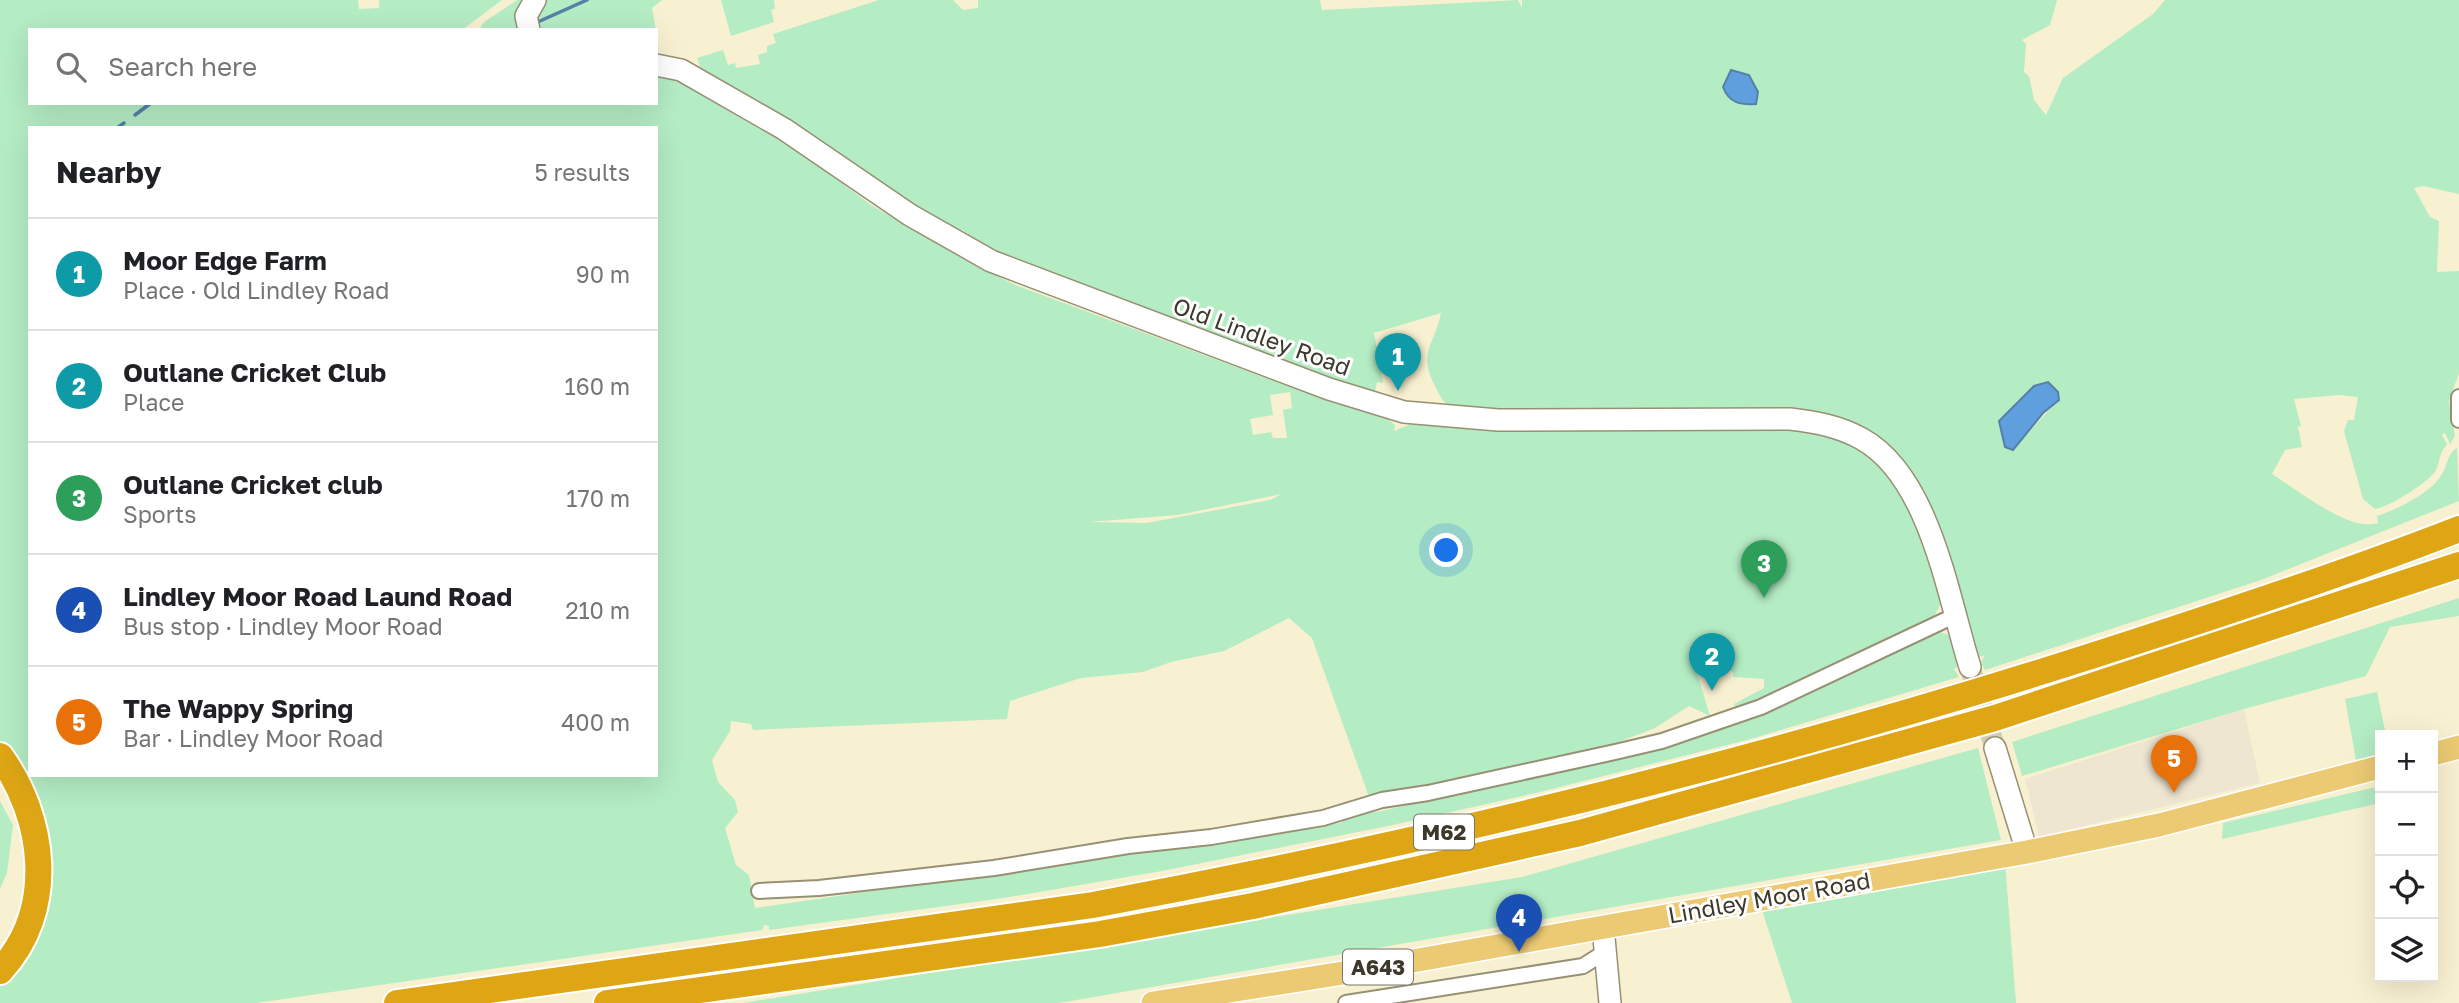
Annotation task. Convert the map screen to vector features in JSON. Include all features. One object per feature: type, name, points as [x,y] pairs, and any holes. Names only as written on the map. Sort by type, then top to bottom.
[{"type":"highway","name":"M62","points":[[397,1003],[1093,905],[1204,884],[1569,805],[1784,749],[2011,683],[2294,590],[2455,530]]},
{"type":"highway","name":"M62","points":[[607,1003],[1100,934],[1253,906],[1580,833],[1995,718],[2459,565]]},
{"type":"highway","points":[[0,756],[27,803],[34,823],[38,862],[29,921],[19,943],[0,971]]},
{"type":"main road","points":[[2438,753],[2459,747]]},
{"type":"main road","name":"Lindley Moor Road","points":[[1153,1003],[1182,1001],[2026,852],[2159,825],[2375,768]]},
{"type":"street","points":[[529,28],[526,16],[535,0]]},
{"type":"street","name":"Old Lindley Road","points":[[658,65],[681,71],[784,129],[932,229],[991,261],[1279,372],[1367,401],[1404,412],[1498,420],[1790,419],[1818,423],[1848,433],[1878,450],[1909,484],[1930,536],[1970,667]]},
{"type":"street","points":[[2459,397],[2459,420]]},
{"type":"street","points":[[759,891],[819,888],[994,868],[1128,846],[1211,837],[1323,818],[1382,800],[1429,793],[1615,752],[1662,741],[1752,711],[1954,616]]},
{"type":"street","points":[[1995,748],[2026,852]]},
{"type":"street","points":[[1603,927],[1610,1003]]},
{"type":"street","points":[[1346,1003],[1583,966],[1605,952]]},
{"type":"shaded area","points":[[2244,709],[2260,783],[2039,837],[2025,779]]},
{"type":"green space","points":[[0,0],[358,0],[359,9],[379,8],[379,0],[502,0],[465,28],[28,28],[28,105],[658,105],[658,73],[684,83],[790,144],[871,205],[976,266],[1018,286],[1336,404],[1338,401],[1383,415],[1395,425],[1394,431],[1416,422],[1803,425],[1868,451],[1915,511],[1942,601],[1934,617],[1866,652],[1736,708],[1734,704],[1764,688],[1764,679],[1733,677],[1733,672],[1713,662],[1695,666],[1710,716],[1689,706],[1655,728],[1608,746],[1433,787],[1389,790],[1369,797],[1312,638],[1289,618],[1224,651],[1171,662],[1143,672],[1081,678],[1010,701],[1007,719],[753,730],[751,724],[731,721],[730,731],[712,760],[718,782],[735,800],[738,812],[725,828],[736,865],[749,875],[755,908],[1341,823],[1357,812],[1377,812],[1702,736],[1939,632],[1949,635],[1960,665],[1954,669],[1959,677],[1747,740],[1540,792],[1388,826],[1162,871],[1004,898],[769,930],[769,926],[764,925],[762,930],[256,1003],[0,1003],[0,978],[42,894],[0,747]],"holes":[[[1290,392],[1292,408],[1283,410],[1287,438],[1273,438],[1271,432],[1253,435],[1250,419],[1273,415],[1270,395]],[[1282,494],[1270,500],[1147,523],[1089,522],[1178,515]]]},
{"type":"green space","points":[[517,0],[531,0],[524,28],[480,28],[484,22]]},
{"type":"green space","points":[[539,0],[662,0],[652,8],[656,28],[537,28],[532,9]]},
{"type":"green space","points":[[721,0],[774,0],[775,9],[771,10],[774,22],[731,36]]},
{"type":"green space","points":[[879,0],[953,0],[963,10],[978,8],[978,0],[1320,0],[1322,10],[1518,0],[1522,8],[1522,0],[2057,0],[2050,25],[2022,40],[2026,44],[2024,72],[2029,76],[2034,100],[2046,115],[2063,78],[2153,14],[2165,0],[2459,0],[2459,194],[2423,186],[2414,188],[2430,217],[2439,221],[2437,272],[2459,271],[2459,373],[2449,401],[2455,436],[2450,444],[2445,433],[2442,434],[2447,445],[2442,451],[2436,470],[2426,481],[2408,494],[2375,509],[2363,499],[2344,431],[2348,420],[2354,420],[2358,397],[2340,395],[2294,399],[2301,426],[2298,427],[2302,447],[2285,450],[2272,474],[2338,516],[2353,522],[2378,523],[2377,516],[2412,501],[2435,483],[2457,448],[2459,501],[2261,580],[1985,670],[1981,662],[1985,655],[1974,659],[1939,544],[1862,432],[1453,409],[1439,395],[1428,366],[1427,357],[1441,313],[1374,333],[1383,383],[1377,382],[1374,395],[1032,272],[967,239],[968,234],[962,230],[957,233],[710,76],[700,67],[697,58],[723,50],[728,65],[735,63],[736,68],[760,64],[758,55],[767,52],[767,46],[776,43],[773,34]],"holes":[[[2049,382],[2059,399],[2013,449],[2014,404],[2033,386]]]},
{"type":"green space","points":[[2459,598],[2459,616],[2390,627],[2366,676],[2244,709],[2022,776],[2012,742]]},
{"type":"green space","points":[[2377,692],[2385,730],[2375,730],[2375,756],[2356,760],[2345,699]]},
{"type":"green space","points":[[1978,748],[2001,840],[1059,1003],[743,1003],[1522,877]]},
{"type":"green space","points":[[2375,787],[2375,804],[2222,839],[2223,823]]},
{"type":"green space","points":[[0,801],[13,825],[7,873],[0,889]]},
{"type":"green space","points":[[2005,862],[2016,1003],[1792,1003],[1762,910]]},
{"type":"water","points":[[1731,70],[1749,75],[1758,92],[1756,104],[1740,103],[1728,97],[1723,87]]},
{"type":"water","points":[[2048,382],[2058,392],[2059,400],[2043,413],[2013,450],[2005,447],[1999,421],[2034,386]]},
{"type":"waterway","points":[[540,21],[587,0]]},
{"type":"waterway","points":[[135,115],[148,105]]},
{"type":"waterway","points":[[120,126],[124,123]]},
{"type":"tunnel","points":[[1970,667],[1995,748]]},
{"type":"place","name":"Moor Edge Farm","points":[[1398,391]]},
{"type":"place","name":"Outlane Cricket club","points":[[1764,598]]},
{"type":"place","name":"Outlane Cricket Club","points":[[1712,691]]},
{"type":"place","name":"The Wappy Spring","points":[[2174,793]]},
{"type":"place","name":"Lindley Moor Road Laund Road","points":[[1519,952]]}]
